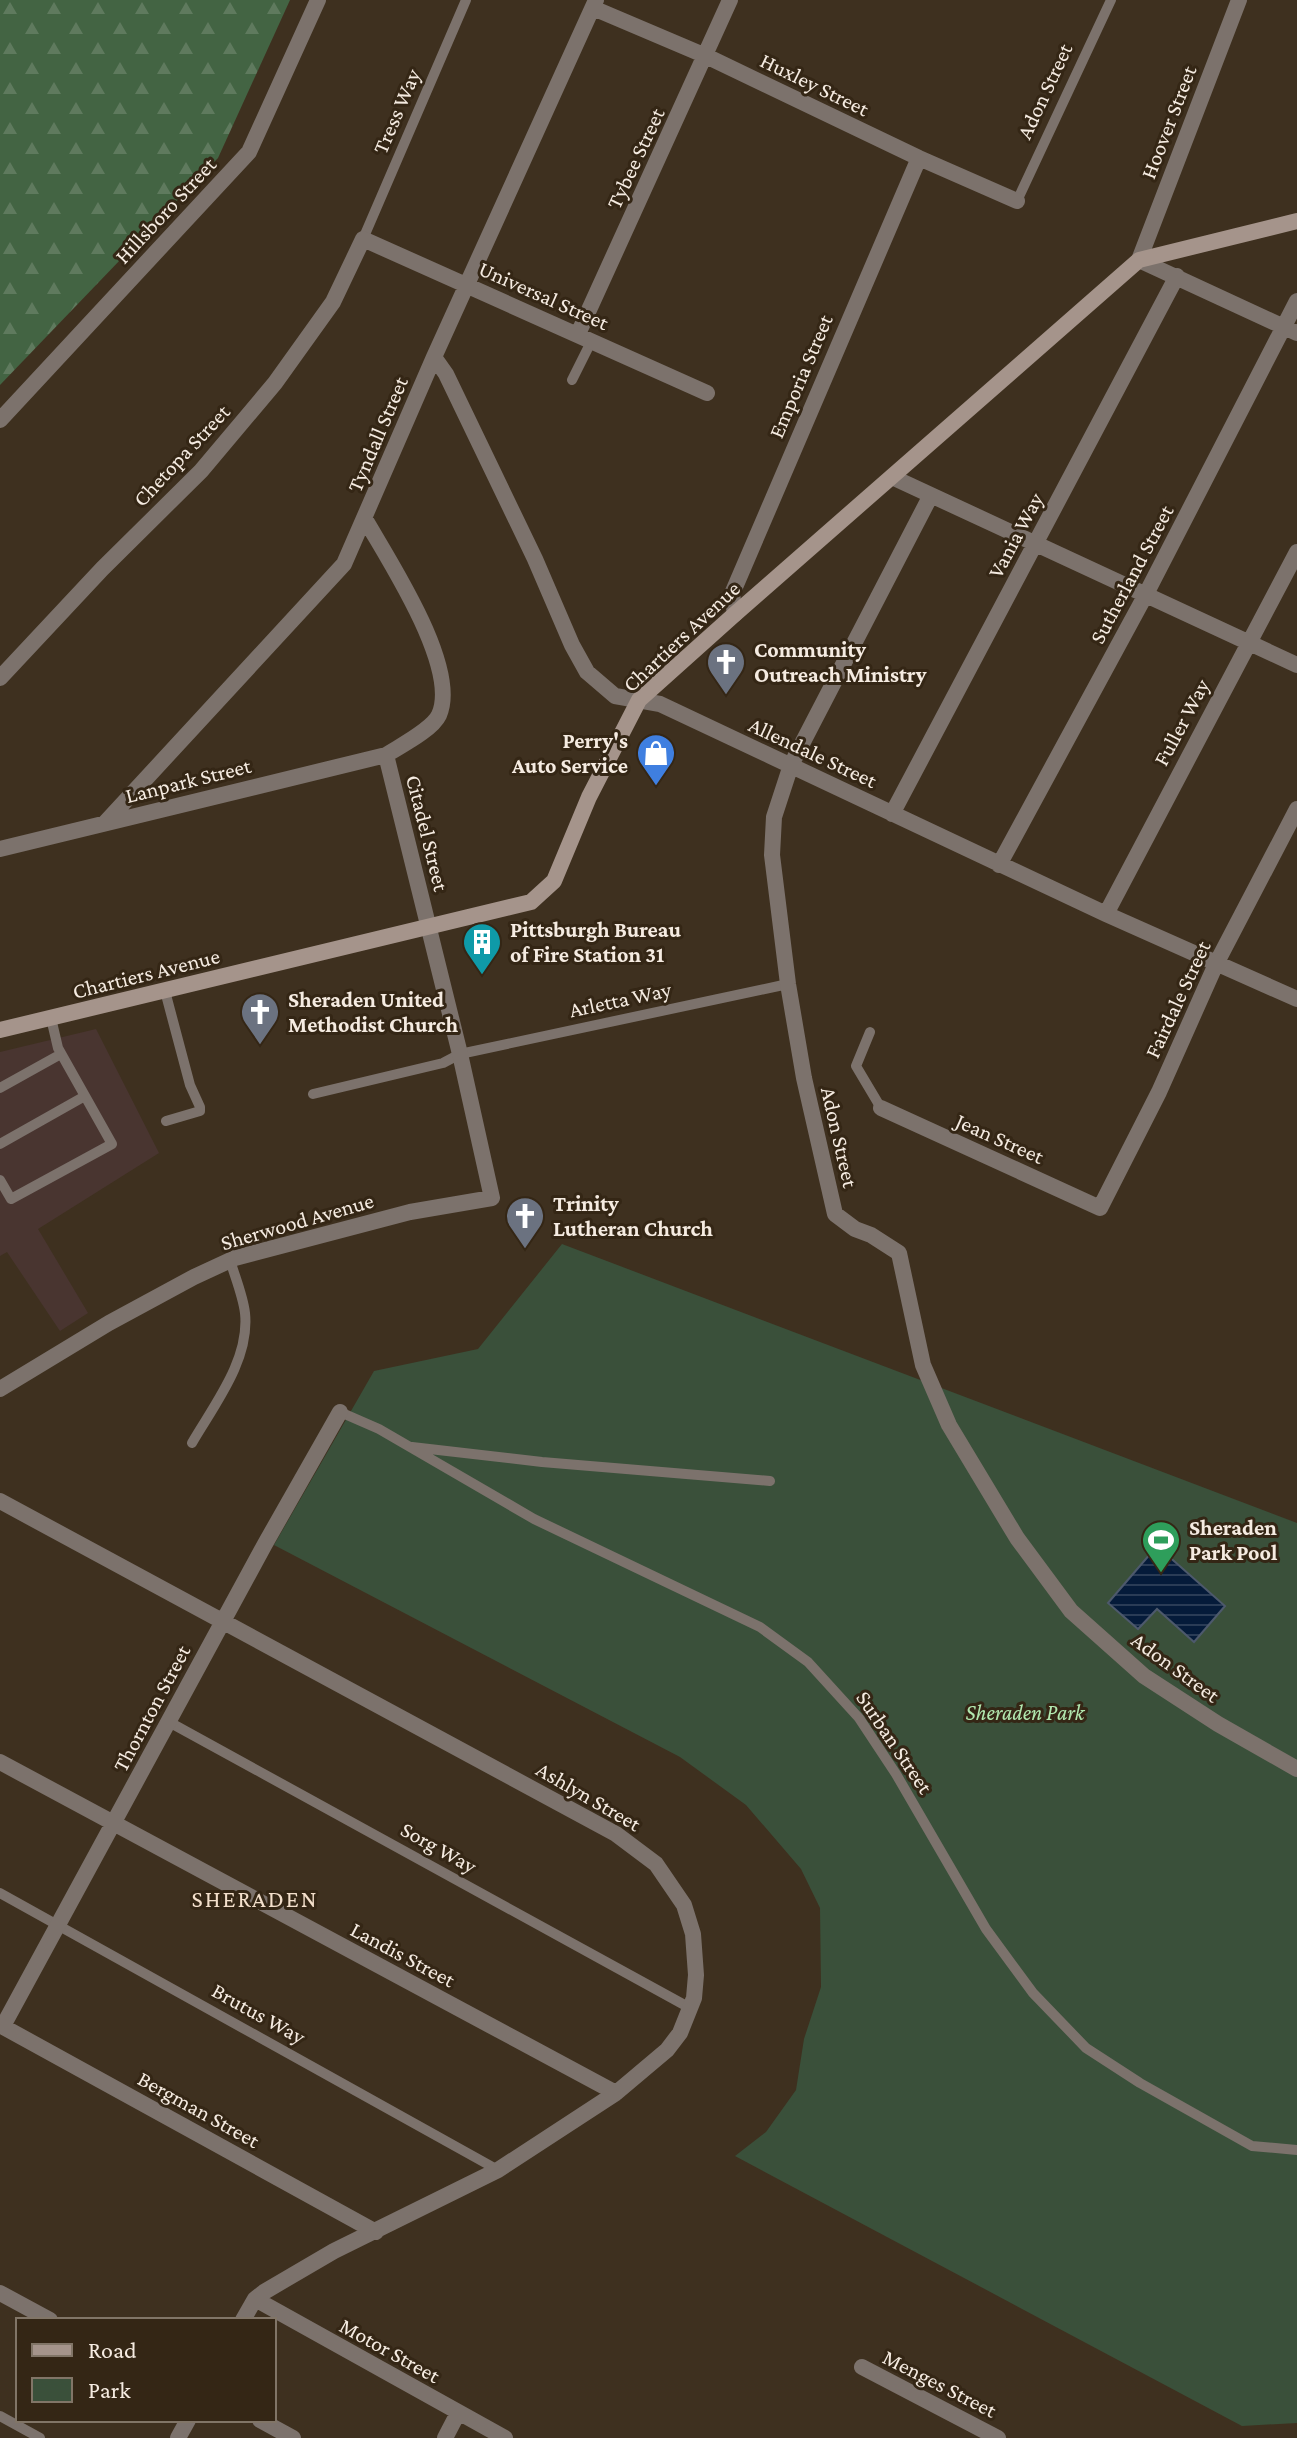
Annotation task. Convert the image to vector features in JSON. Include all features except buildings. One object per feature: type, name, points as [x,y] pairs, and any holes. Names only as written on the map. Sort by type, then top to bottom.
[{"type":"street","name":"Hillsboro Street","points":[[0,420],[249,152],[318,0]]},
{"type":"street","name":"Tybee Street","points":[[585,337],[730,0]]},
{"type":"street","name":"Hoover Street","points":[[1139,260],[1239,0]]},
{"type":"street","name":"Huxley Street","points":[[595,4],[919,158],[1017,201]]},
{"type":"street","name":"Tyndall Street","points":[[105,823],[344,564],[434,357],[595,4]]},
{"type":"street","name":"Emporia Street","points":[[735,614],[732,594],[919,158]]},
{"type":"street","name":"Chartiers Avenue","points":[[0,1030],[531,902],[554,881],[589,797],[639,700],[735,614],[1139,260],[1297,221]]},
{"type":"street","name":"Universal Street","points":[[363,239],[707,393]]},
{"type":"street","name":"Chetopa Street","points":[[0,678],[102,569],[201,471],[275,383],[333,302],[363,239]]},
{"type":"street","points":[[1139,260],[1290,330]]},
{"type":"street","name":"Vania Way","points":[[892,814],[1177,276]]},
{"type":"street","name":"Sutherland Street","points":[[999,865],[1290,330],[1297,301]]},
{"type":"street","name":"Allendale Street","points":[[434,357],[446,374],[535,559],[572,645],[587,672],[615,696],[660,704],[999,865],[1297,999]]},
{"type":"street","points":[[892,477],[1297,665]]},
{"type":"street","name":"Adon Street","points":[[930,497],[791,765],[774,817],[772,855],[788,984],[804,1078],[835,1214],[855,1229],[899,1253],[923,1365],[949,1425],[1017,1538],[1071,1611],[1144,1676],[1218,1724],[1297,1769]]},
{"type":"street","name":"Citadel Street","points":[[365,519],[402,582],[437,653],[445,698],[438,718],[386,755],[492,1198]]},
{"type":"street","name":"Fuller Way","points":[[1106,914],[1297,552]]},
{"type":"street","name":"Lanpark Street","points":[[0,849],[386,755]]},
{"type":"street","name":"Fairdale Street","points":[[1100,1208],[1159,1092],[1216,964],[1297,809]]},
{"type":"street","name":"Jean Street","points":[[881,1108],[1100,1208]]},
{"type":"street","name":"Sherwood Avenue","points":[[2,1383],[230,1260],[410,1212],[492,1198]]},
{"type":"street","name":"Thornton Street","points":[[1,2025],[340,1412]]},
{"type":"street","name":"Ashlyn Street","points":[[0,1501],[616,1834],[656,1864],[679,1895],[688,1916],[694,1943],[694,1998],[680,2033],[667,2050],[616,2093],[498,2170],[334,2251],[255,2299],[244,2318]]},
{"type":"street","name":"Landis Street","points":[[0,1762],[616,2093]]},
{"type":"street","name":"Bergman Street","points":[[1,2025],[376,2232]]},
{"type":"street","points":[[0,2293],[46,2318]]},
{"type":"street","name":"Motor Street","points":[[255,2299],[505,2438]]},
{"type":"street","name":"Menges Street","points":[[862,2367],[998,2438]]},
{"type":"street","points":[[445,2438],[458,2413]]},
{"type":"street","points":[[264,2422],[293,2438]]},
{"type":"lane","name":"Tress Way","points":[[363,239],[466,0]]},
{"type":"lane","name":"Adon Street","points":[[1017,201],[1111,0]]},
{"type":"lane","name":"Tybee Street","points":[[572,380],[585,337]]},
{"type":"lane","name":"Arletta Way","points":[[313,1094],[443,1063],[460,1054],[788,984]]},
{"type":"lane","points":[[165,991],[200,1111],[166,1121]]},
{"type":"lane","points":[[0,1180],[11,1199],[112,1144],[61,1054],[51,1018]]},
{"type":"lane","points":[[870,1032],[856,1066],[881,1108]]},
{"type":"lane","points":[[0,1088],[61,1054]]},
{"type":"lane","points":[[0,1144],[85,1096]]},
{"type":"lane","points":[[192,1443],[237,1365],[246,1332],[245,1311],[230,1260]]},
{"type":"lane","name":"Surban Street","points":[[340,1412],[379,1429],[534,1519],[760,1627],[808,1662],[859,1718],[874,1740],[986,1929],[1033,1993],[1086,2048],[1140,2083],[1252,2146],[1297,2150]]},
{"type":"lane","points":[[406,1446],[542,1462],[770,1481]]},
{"type":"lane","name":"Sorg Way","points":[[169,1722],[690,2008]]},
{"type":"lane","name":"Brutus Way","points":[[0,1893],[498,2170]]},
{"type":"lane","points":[[0,2416],[40,2438]]},
{"type":"shaded area","points":[[96,1029],[159,1153],[38,1229],[88,1313],[60,1331],[7,1252],[0,1256],[0,1052]]},
{"type":"green space","points":[[0,0],[290,0],[218,158],[0,385]]},
{"type":"green space","name":"Sheraden Park","points":[[562,1244],[1297,1523],[1297,2423],[1242,2426],[735,2156],[766,2132],[796,2090],[804,2039],[821,1987],[820,1908],[801,1869],[746,1805],[680,1757],[274,1545],[374,1371],[478,1349]]},
{"type":"water","name":"Sheraden Park Pool","points":[[1157,1546],[1225,1606],[1194,1642],[1157,1609],[1138,1629],[1108,1603]]},
{"type":"place","name":"Community Outreach Ministry","points":[[726,696]]},
{"type":"place","name":"Perry's Auto Service","points":[[656,787]]},
{"type":"place","name":"Pittsburgh Bureau of Fire Station 31","points":[[482,976]]},
{"type":"place","name":"Sheraden United Methodist Church","points":[[260,1046]]},
{"type":"place","name":"Trinity Lutheran Church","points":[[525,1250]]},
{"type":"place","name":"Sheraden Park Pool","points":[[1161,1574]]},
{"type":"district","name":"SHERADEN","points":[[255,1899]]}]
